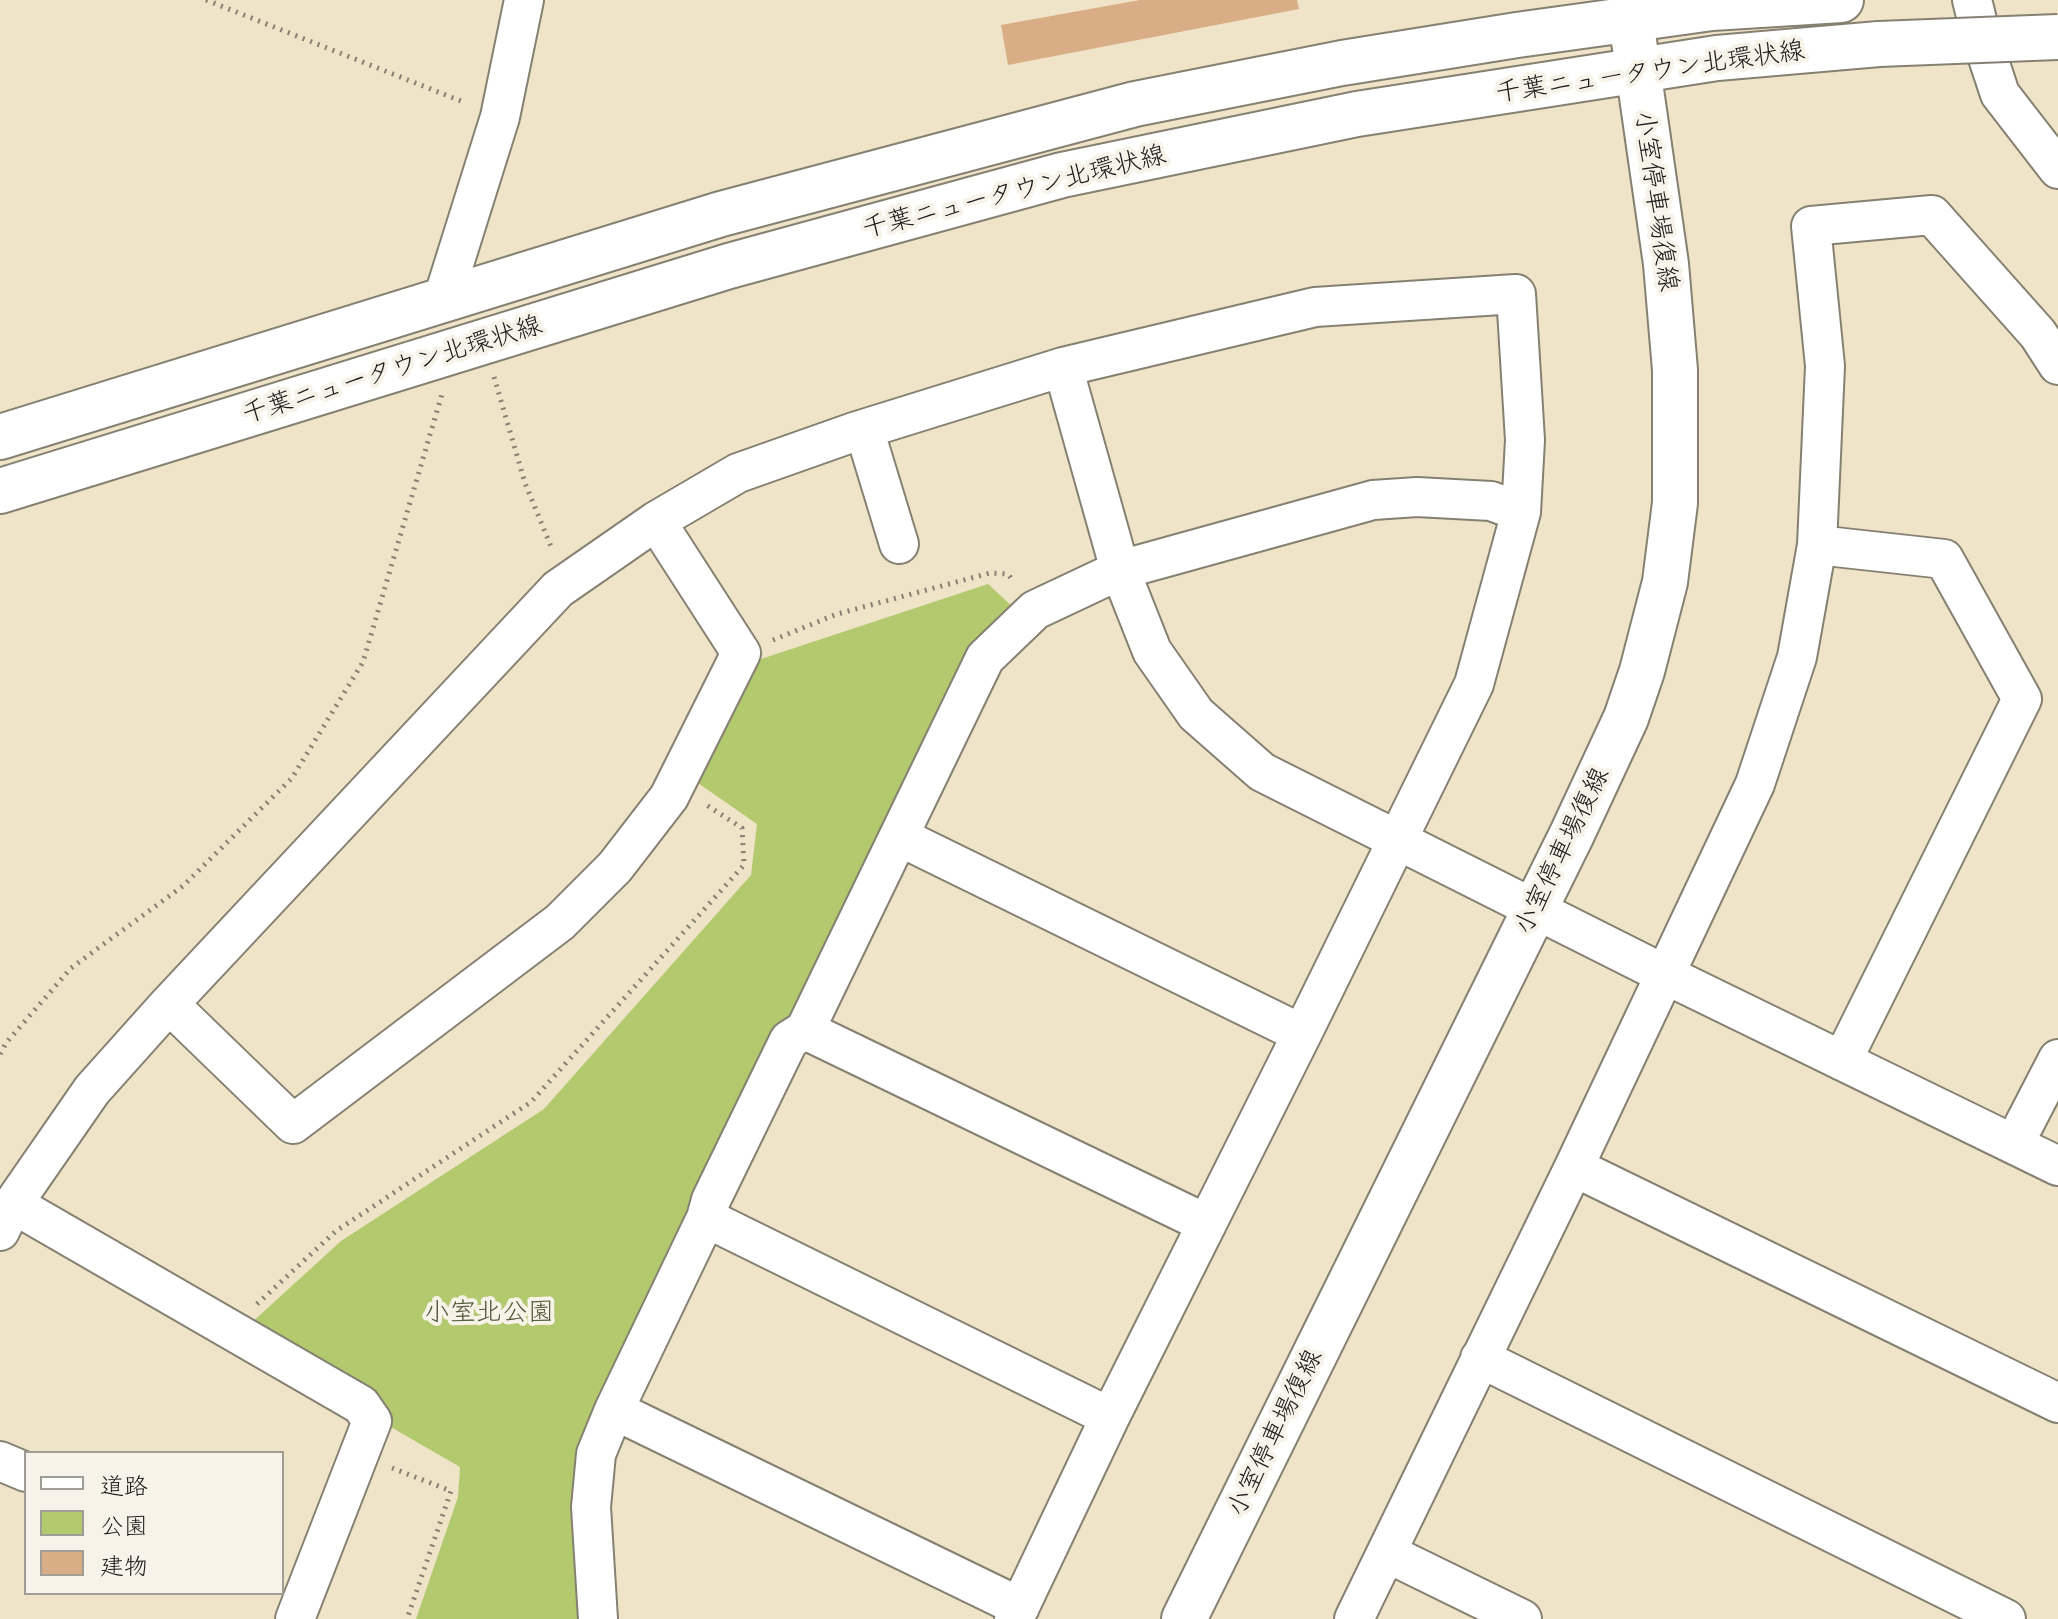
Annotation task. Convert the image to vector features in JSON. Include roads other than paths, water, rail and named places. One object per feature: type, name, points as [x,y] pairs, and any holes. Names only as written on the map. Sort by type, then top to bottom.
[{"type":"main road","name":"千葉ニュータウン北環状線","points":[[0,437],[721,214],[1135,104],[1631,10],[1841,0]]},
{"type":"main road","name":"小室停車場復線","points":[[1184,1619],[1572,834],[1626,718],[1642,671],[1665,582],[1675,503],[1675,370],[1666,264],[1631,10]]},
{"type":"main road","name":"千葉ニュータウン北環状線","points":[[0,491],[729,266],[1062,175],[1357,114],[1717,58],[1879,44],[2058,37]]},
{"type":"street","points":[[442,302],[500,117],[524,0]]},
{"type":"street","points":[[1972,0],[2000,94],[2058,169]]},
{"type":"street","points":[[1354,1619],[1574,1167],[1755,784],[1797,657],[1817,545],[1825,366],[1811,226],[1932,215],[2038,334],[2058,365]]},
{"type":"street","points":[[296,1593],[372,1421],[361,1405],[230,1329],[6,1217],[92,1090],[508,641],[566,583],[656,521],[738,473],[864,429],[1063,367],[1315,307],[1516,294],[1525,440],[1521,512],[1474,684],[1110,1417],[1017,1613],[614,1410]]},
{"type":"street","points":[[1063,367],[1120,570],[1152,651],[1196,714],[1262,772],[1664,974],[2058,1166]]},
{"type":"street","points":[[864,429],[899,544]]},
{"type":"street","points":[[598,1619],[591,1507],[596,1454],[706,1218],[711,1200],[789,1040],[805,1030],[985,658],[1035,610],[1120,570],[1373,500],[1417,497],[1491,501],[1521,512]]},
{"type":"street","points":[[169,1004],[293,1124],[560,922],[615,867],[675,784],[741,653],[656,521]]},
{"type":"street","points":[[1817,545],[1944,559],[2022,699],[1842,1061]]},
{"type":"street","points":[[900,837],[1302,1034]]},
{"type":"street","points":[[805,1030],[1207,1224]]},
{"type":"street","points":[[2014,1144],[2058,1059]]},
{"type":"street","points":[[1574,1167],[2058,1403]]},
{"type":"street","points":[[706,1218],[1110,1417]]},
{"type":"street","points":[[1480,1358],[2006,1619]]},
{"type":"street","points":[[0,1461],[24,1471]]},
{"type":"street","points":[[1387,1553],[1522,1619]]},
{"type":"park label","name":"小室北公園","points":[[489,1313]]}]
